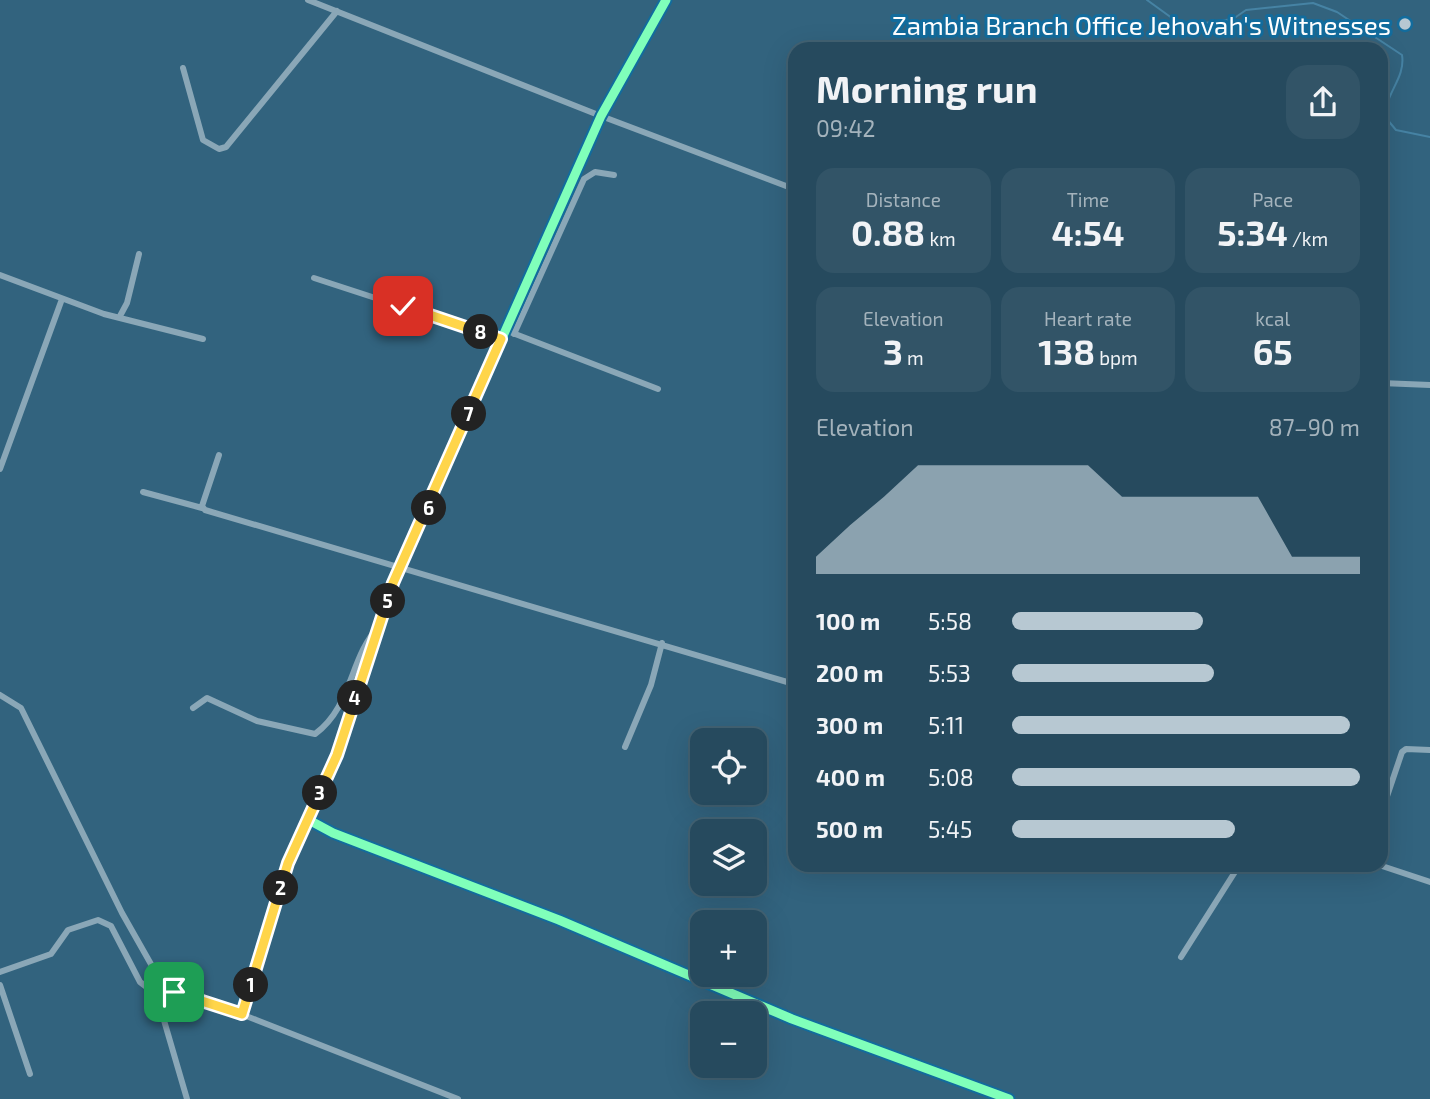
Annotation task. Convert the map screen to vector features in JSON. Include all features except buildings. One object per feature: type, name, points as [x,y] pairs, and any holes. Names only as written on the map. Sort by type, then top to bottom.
[{"type":"street","points":[[308,0],[788,187]]},
{"type":"street","points":[[242,1014],[288,863],[337,755],[401,567],[601,116],[666,0]]},
{"type":"street","points":[[183,68],[203,140],[219,149],[226,147],[337,12]]},
{"type":"street","points":[[514,334],[584,179],[595,172],[614,175]]},
{"type":"street","points":[[120,316],[127,303],[139,254]]},
{"type":"street","points":[[0,275],[104,314],[203,339]]},
{"type":"street","points":[[314,278],[501,339]]},
{"type":"street","points":[[0,469],[62,299]]},
{"type":"street","points":[[505,330],[658,389]]},
{"type":"street","points":[[1388,383],[1430,385]]},
{"type":"street","points":[[202,508],[219,455]]},
{"type":"street","points":[[144,492],[788,682]]},
{"type":"street","points":[[193,708],[207,698],[215,699],[251,719],[315,734],[338,711],[365,643],[380,624]]},
{"type":"street","points":[[625,747],[651,685],[662,643]]},
{"type":"street","points":[[0,695],[18,705],[23,713],[122,913],[156,973],[174,992],[242,1014],[458,1099]]},
{"type":"street","points":[[1388,793],[1402,752],[1406,749],[1430,750]]},
{"type":"street","points":[[307,819],[333,833],[559,920],[792,1020],[1009,1099]]},
{"type":"street","points":[[1388,868],[1430,882]]},
{"type":"street","points":[[1181,957],[1235,872]]},
{"type":"street","points":[[0,972],[51,954],[68,930],[98,920],[111,926],[140,982],[166,1002]]},
{"type":"street","points":[[0,985],[30,1074]]},
{"type":"street","points":[[174,992],[166,1002],[163,1017],[187,1099]]},
{"type":"waterway","points":[[1147,0],[1176,21],[1190,25],[1233,19],[1246,10],[1313,3],[1337,12],[1382,42]]},
{"type":"waterway","points":[[1388,46],[1402,55],[1401,72],[1388,102]]},
{"type":"waterway","points":[[1388,120],[1396,130],[1430,137]]},
{"type":"cycle path","points":[[241,1014],[288,863],[337,756],[393,583],[601,116],[666,0]]},
{"type":"cycle path","points":[[307,819],[333,833],[559,920],[792,1019],[1009,1099]]},
{"type":"place","name":"Zambia Branch Office Jehovah's Witnesses","points":[[1405,24]]},
{"type":"route","points":[[174,992],[191,1000],[242,1014],[288,863],[337,755],[393,583],[424,519],[501,339],[403,306]]}]
